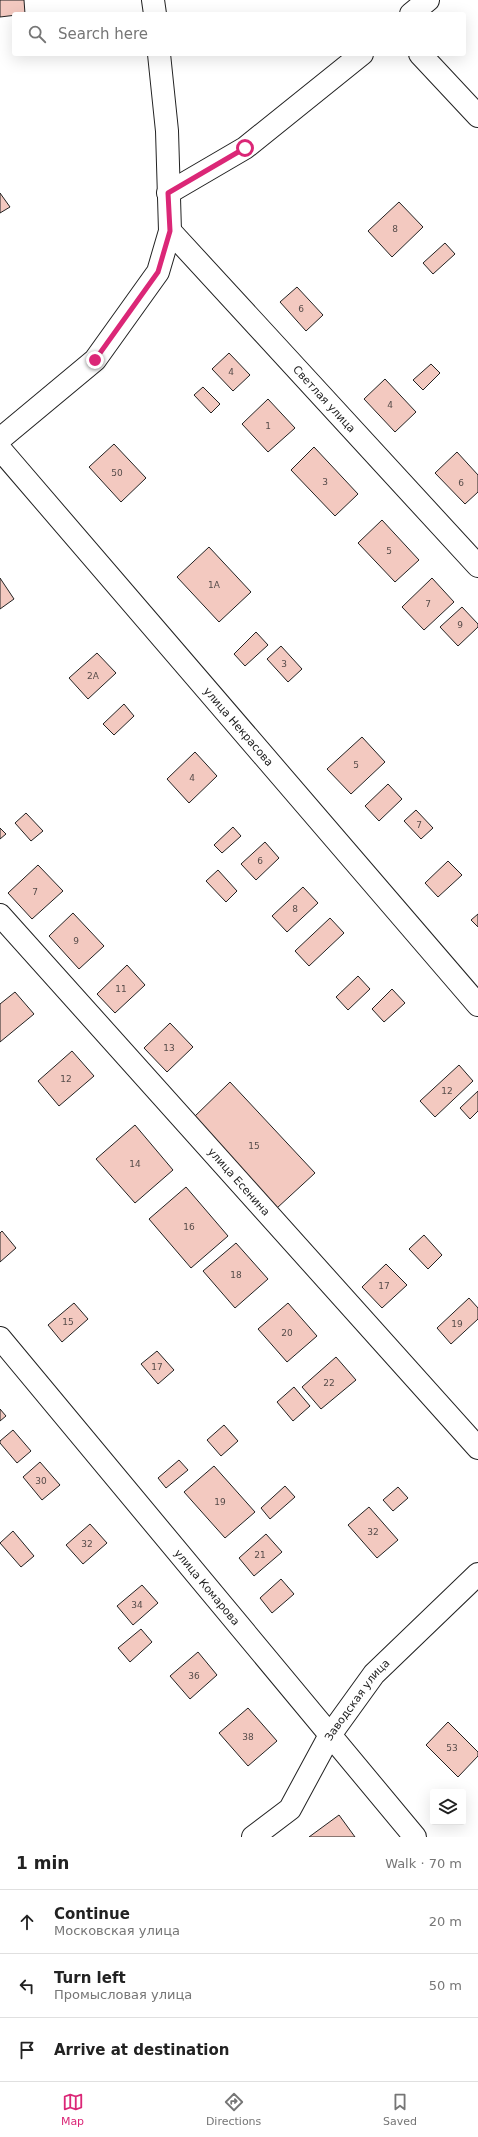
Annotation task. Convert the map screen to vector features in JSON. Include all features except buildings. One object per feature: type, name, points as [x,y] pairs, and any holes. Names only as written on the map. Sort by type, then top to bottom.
[{"type":"street","points":[[153,0],[155,12]]},
{"type":"street","points":[[413,12],[428,0]]},
{"type":"street","points":[[0,440],[95,360],[158,272],[170,231],[167,131],[159,56]]},
{"type":"street","points":[[168,193],[245,148],[360,56]]},
{"type":"street","points":[[422,56],[478,116]]},
{"type":"street","name":"Светлая улица","points":[[170,231],[478,566]]},
{"type":"street","name":"улица Некрасова","points":[[0,448],[478,1005]]},
{"type":"street","name":"улица Есенина","points":[[0,914],[478,1448]]},
{"type":"street","name":"улица Комарова","points":[[0,1338],[415,1837]]},
{"type":"street","name":"Заводская улица","points":[[253,1837],[290,1809],[330,1735],[374,1674],[478,1574]]},
{"type":"route","points":[[95,360],[158,272],[170,231],[168,193],[245,148]]}]
